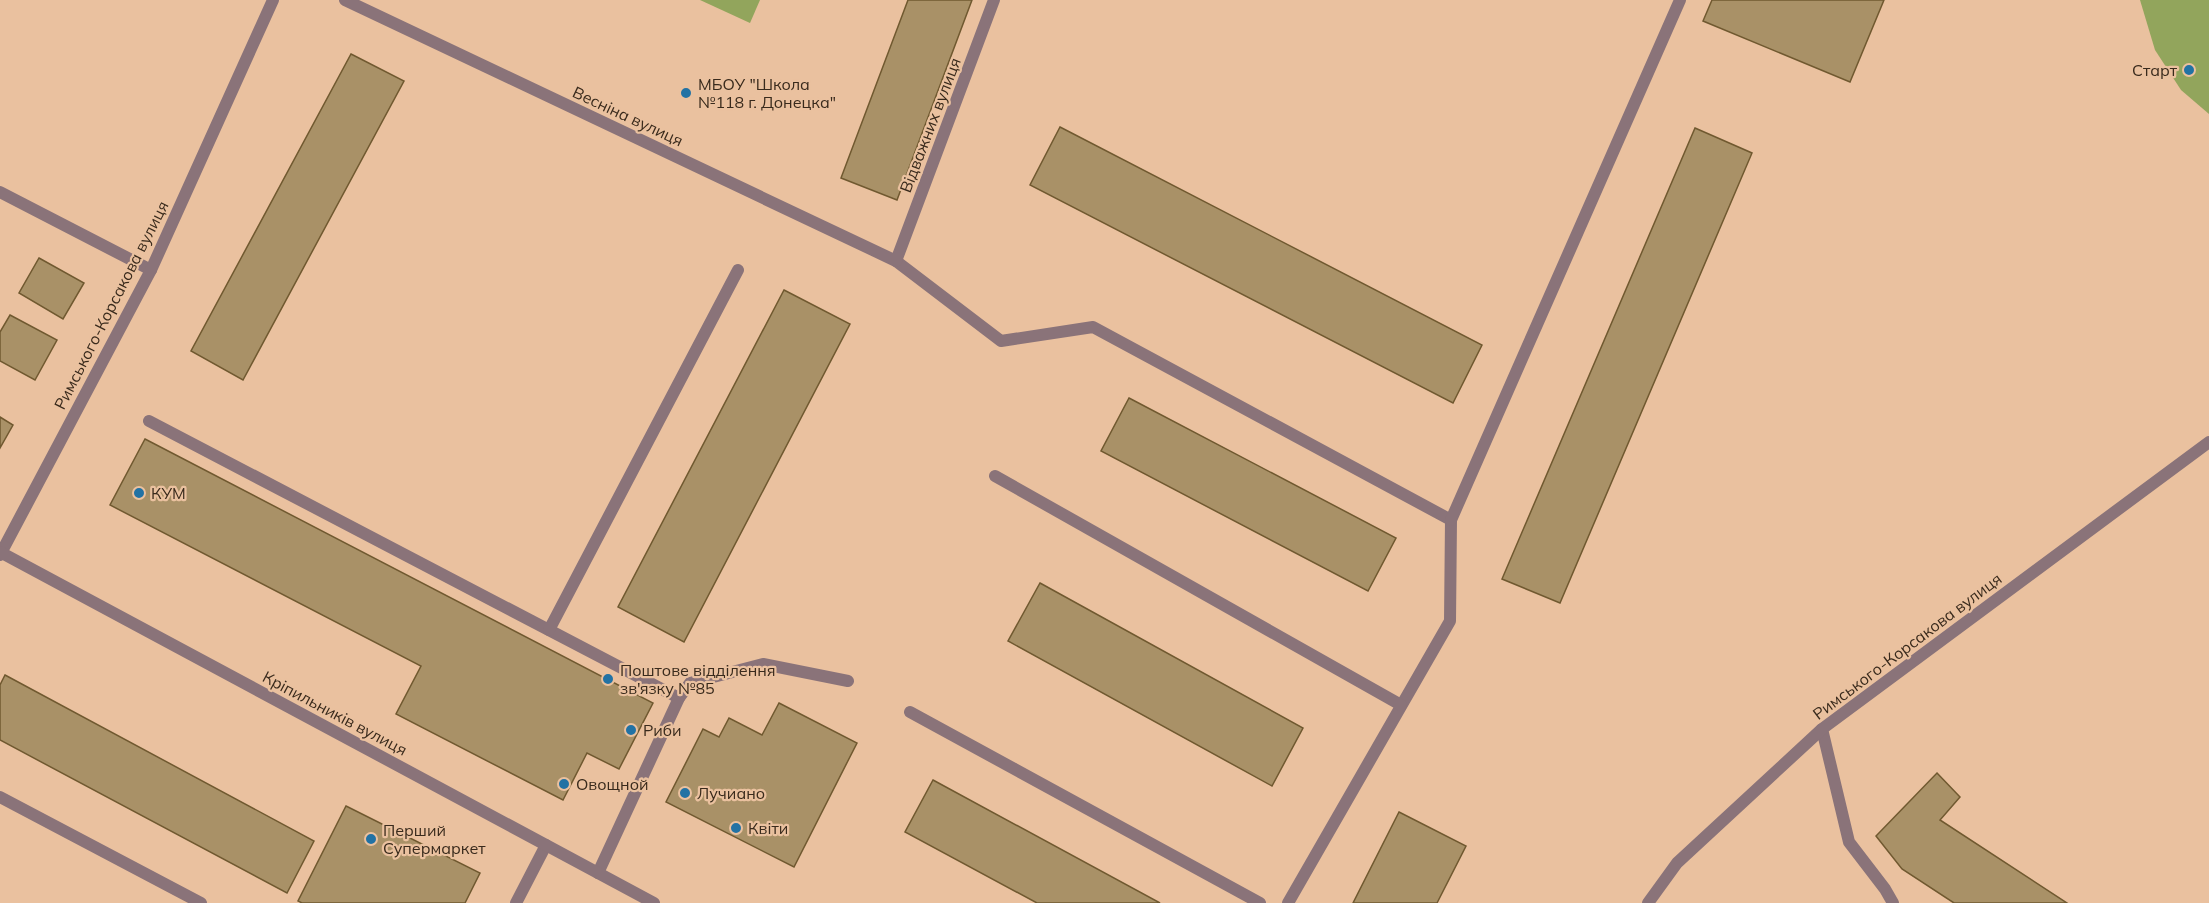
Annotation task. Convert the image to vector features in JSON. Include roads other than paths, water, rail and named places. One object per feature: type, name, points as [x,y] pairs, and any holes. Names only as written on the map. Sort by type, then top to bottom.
[{"type":"street","name":"Римського-Корсакова вулиця","points":[[0,553],[151,270],[273,0]]},
{"type":"street","name":"Весніна вулиця","points":[[345,0],[896,261],[1001,341],[1093,327],[1451,520]]},
{"type":"street","name":"Відважних вулиця","points":[[896,261],[994,0]]},
{"type":"street","points":[[1288,903],[1450,621],[1451,520],[1680,0]]},
{"type":"street","points":[[0,192],[151,270]]},
{"type":"street","points":[[549,630],[738,270]]},
{"type":"street","points":[[148,421],[679,698]]},
{"type":"street","name":"Римського-Корсакова вулиця","points":[[1648,903],[1677,863],[1822,729],[2209,442]]},
{"type":"street","points":[[995,476],[1401,705]]},
{"type":"street","name":"Кріпильників вулиця","points":[[0,553],[654,903]]},
{"type":"street","points":[[598,873],[679,698],[690,683],[763,664],[848,681]]},
{"type":"street","points":[[910,712],[1260,903]]},
{"type":"street","points":[[1822,729],[1849,842],[1886,889],[1893,903]]},
{"type":"street","points":[[0,797],[201,903]]},
{"type":"street","points":[[516,903],[546,845]]},
{"type":"place","name":"Старт","points":[[2189,70]]},
{"type":"place","name":"МБОУ \"Школа №118 г. Донецка\"","points":[[686,93]]},
{"type":"place","name":"КУМ","points":[[139,493]]},
{"type":"place","name":"Поштове відділення зв'язку №85","points":[[608,679]]},
{"type":"place","name":"Риби","points":[[631,730]]},
{"type":"place","name":"Овощной","points":[[564,784]]},
{"type":"place","name":"Лучиано","points":[[685,793]]},
{"type":"place","name":"Квіти","points":[[736,828]]},
{"type":"place","name":"Перший Супермаркет","points":[[371,839]]}]
